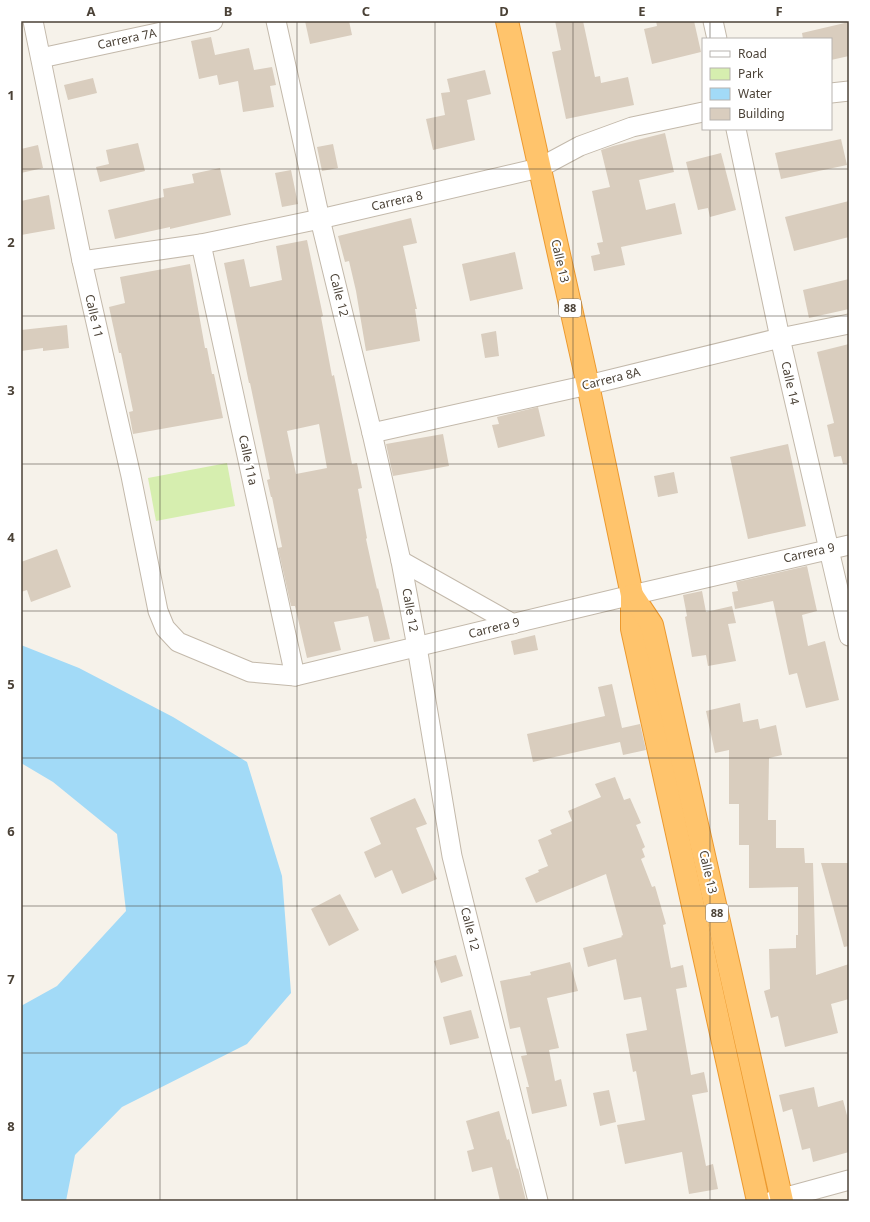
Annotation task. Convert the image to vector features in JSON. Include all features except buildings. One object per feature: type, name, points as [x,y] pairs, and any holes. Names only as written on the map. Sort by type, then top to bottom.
[{"type":"highway","name":"Calle 13","points":[[507,21],[588,385],[632,595],[632,629],[758,1201]]},
{"type":"highway","name":"Calle 13","points":[[632,595],[652,625],[779,1200]]},
{"type":"street","name":"Calle 11","points":[[33,21],[82,261],[131,476],[158,611]]},
{"type":"street","name":"Carrera 7A","points":[[41,58],[213,21]]},
{"type":"street","name":"Calle 12","points":[[276,21],[320,219],[372,433],[401,562],[417,647],[452,856],[538,1201]]},
{"type":"street","points":[[713,21],[717,38]]},
{"type":"street","points":[[832,93],[849,91]]},
{"type":"street","name":"Carrera 8","points":[[82,261],[200,244],[320,219],[539,168],[580,146],[632,127],[702,112]]},
{"type":"street","name":"Calle 14","points":[[736,130],[780,338],[849,636]]},
{"type":"street","name":"Calle 11a","points":[[200,244],[295,676]]},
{"type":"street","name":"Carrera 8A","points":[[372,433],[588,385],[780,338],[849,324]]},
{"type":"street","name":"Carrera 9","points":[[158,611],[165,628],[178,642],[250,672],[295,676],[829,548],[849,545]]},
{"type":"street","points":[[401,562],[513,624]]},
{"type":"street","points":[[779,1200],[849,1180]]},
{"type":"green space","points":[[227,463],[235,506],[156,521],[148,478]]},
{"type":"water","points":[[21,645],[79,668],[173,717],[247,762],[282,876],[291,993],[247,1044],[122,1107],[75,1155],[66,1201],[21,1201],[21,1006],[57,986],[126,911],[117,834],[53,782],[21,763]]}]
